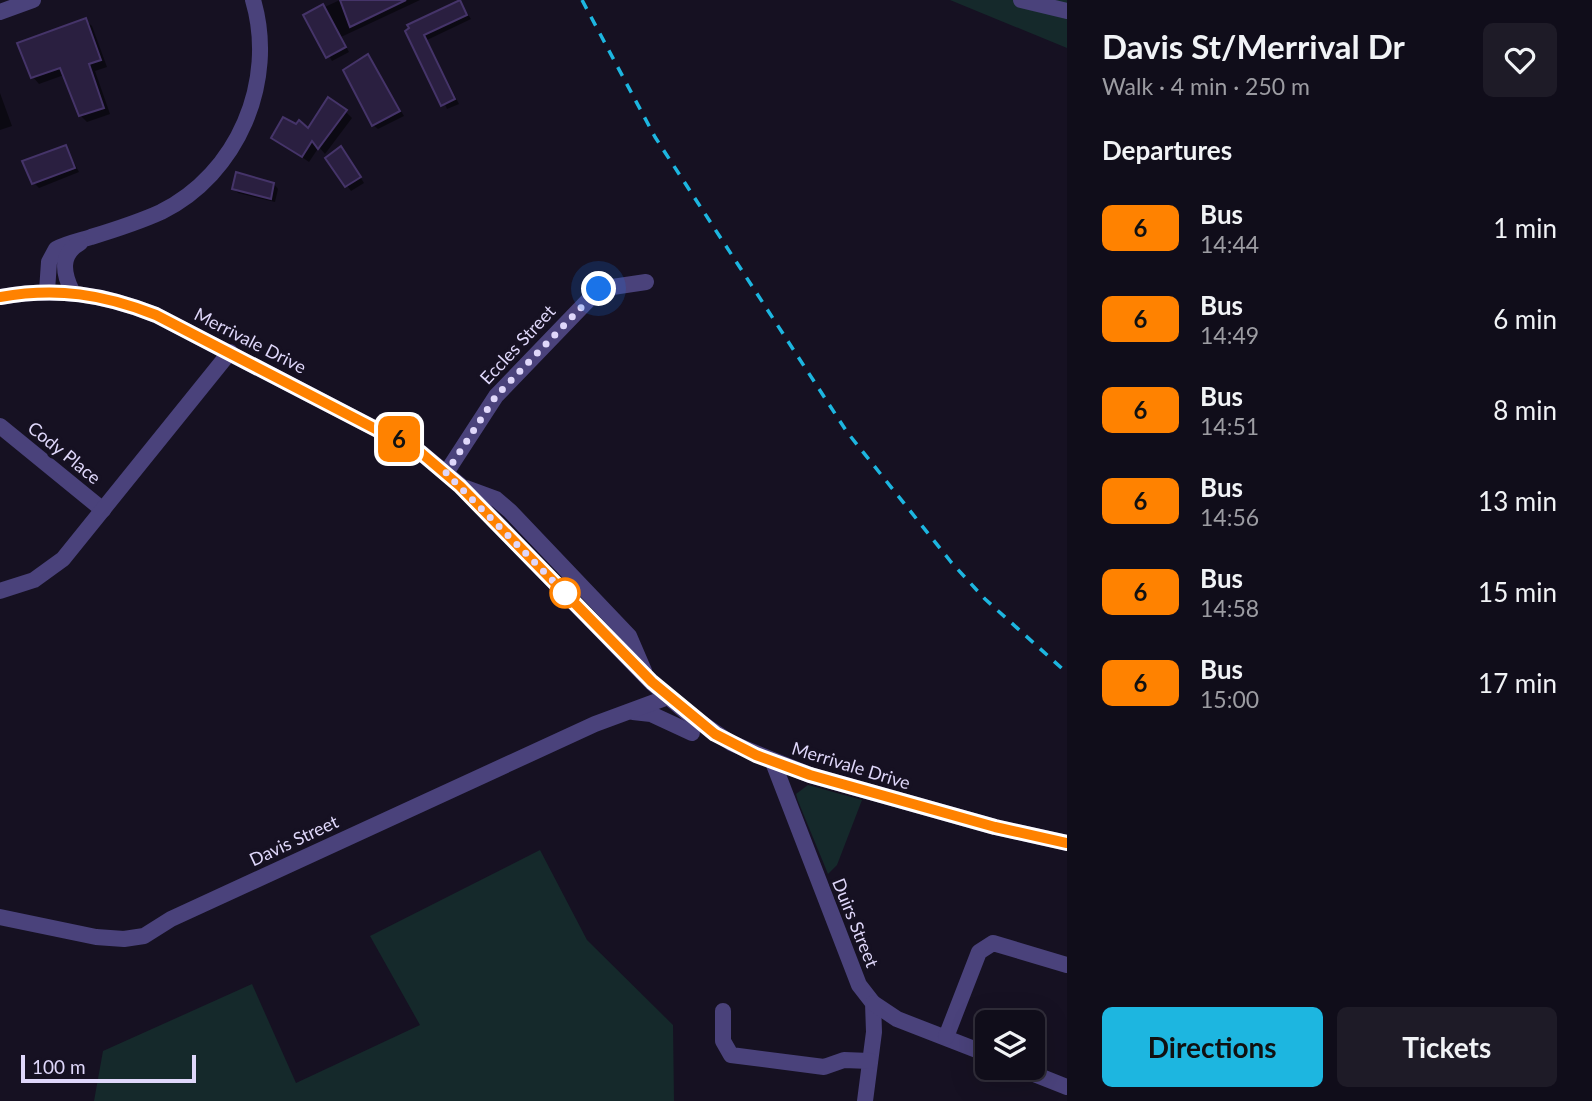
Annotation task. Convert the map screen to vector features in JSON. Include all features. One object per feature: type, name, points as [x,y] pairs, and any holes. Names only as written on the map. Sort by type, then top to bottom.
[{"type":"street","points":[[0,12],[33,0]]},
{"type":"street","points":[[47,291],[51,254],[64,245],[149,217],[177,203],[208,178],[231,150],[247,117],[257,83],[261,42],[253,0]]},
{"type":"street","points":[[1021,0],[1067,11]]},
{"type":"street","points":[[72,291],[65,270],[66,256],[74,246],[92,237]]},
{"type":"street","name":"Eccles Street","points":[[446,473],[496,396],[599,289],[646,282]]},
{"type":"street","name":"Merrivale Drive","points":[[0,298],[47,291],[72,291],[110,298],[148,311],[399,439],[460,486],[649,680],[715,734],[773,762],[894,800],[1067,843]]},
{"type":"street","points":[[0,592],[48,572],[63,559],[230,352]]},
{"type":"street","name":"Cody Place","points":[[0,426],[103,510]]},
{"type":"street","name":"Davis Street","points":[[596,724],[641,696],[649,680]]},
{"type":"street","name":"Davis Street","points":[[0,917],[96,937],[144,936],[171,919],[596,724],[668,697]]},
{"type":"street","points":[[626,713],[652,714],[692,733]]},
{"type":"street","name":"Duirs Street","points":[[773,762],[859,985],[873,1003]]},
{"type":"street","points":[[946,1037],[979,951],[993,943],[1067,965]]},
{"type":"street","points":[[873,1003],[897,1019],[975,1049]]},
{"type":"street","points":[[865,1101],[873,1003]]},
{"type":"street","points":[[723,1011],[723,1041],[731,1055],[824,1067],[844,1060],[870,1061]]},
{"type":"street","points":[[1045,1078],[1067,1087]]},
{"type":"green space","points":[[950,0],[1067,0],[1067,48]]},
{"type":"green space","points":[[808,785],[862,800],[837,865],[828,874],[796,794]]},
{"type":"green space","points":[[540,850],[587,940],[673,1025],[674,1101],[94,1101],[103,1051],[252,984],[296,1083],[420,1025],[370,936]]},
{"type":"building","points":[[340,0],[406,0],[350,27]]},
{"type":"building","points":[[460,0],[467,15],[424,35],[455,99],[441,106],[405,31],[409,28],[407,25]]},
{"type":"building","points":[[323,4],[346,47],[326,58],[303,15]]},
{"type":"building","points":[[86,18],[101,60],[89,64],[104,108],[79,116],[60,68],[31,78],[17,43]]},
{"type":"building","points":[[368,54],[400,111],[372,126],[343,70]]},
{"type":"building","points":[[328,97],[347,110],[318,149],[312,141],[302,157],[271,138],[283,117],[296,124],[299,120],[308,128]]},
{"type":"building","points":[[66,145],[75,168],[32,184],[22,161]]},
{"type":"building","points":[[341,146],[361,177],[345,187],[325,158]]},
{"type":"building","points":[[236,172],[274,183],[271,199],[232,189]]},
{"type":"railway","points":[[582,0],[655,137],[847,432],[951,562],[985,599],[1067,673]]},
{"type":"bus line","name":"6","points":[[0,297],[72,291],[130,304],[407,443],[460,486],[652,682],[715,734],[740,747],[810,775],[881,796],[995,827],[1067,843]]},
{"type":"route","points":[[565,593],[572,600],[446,473],[496,396],[599,289]]}]
